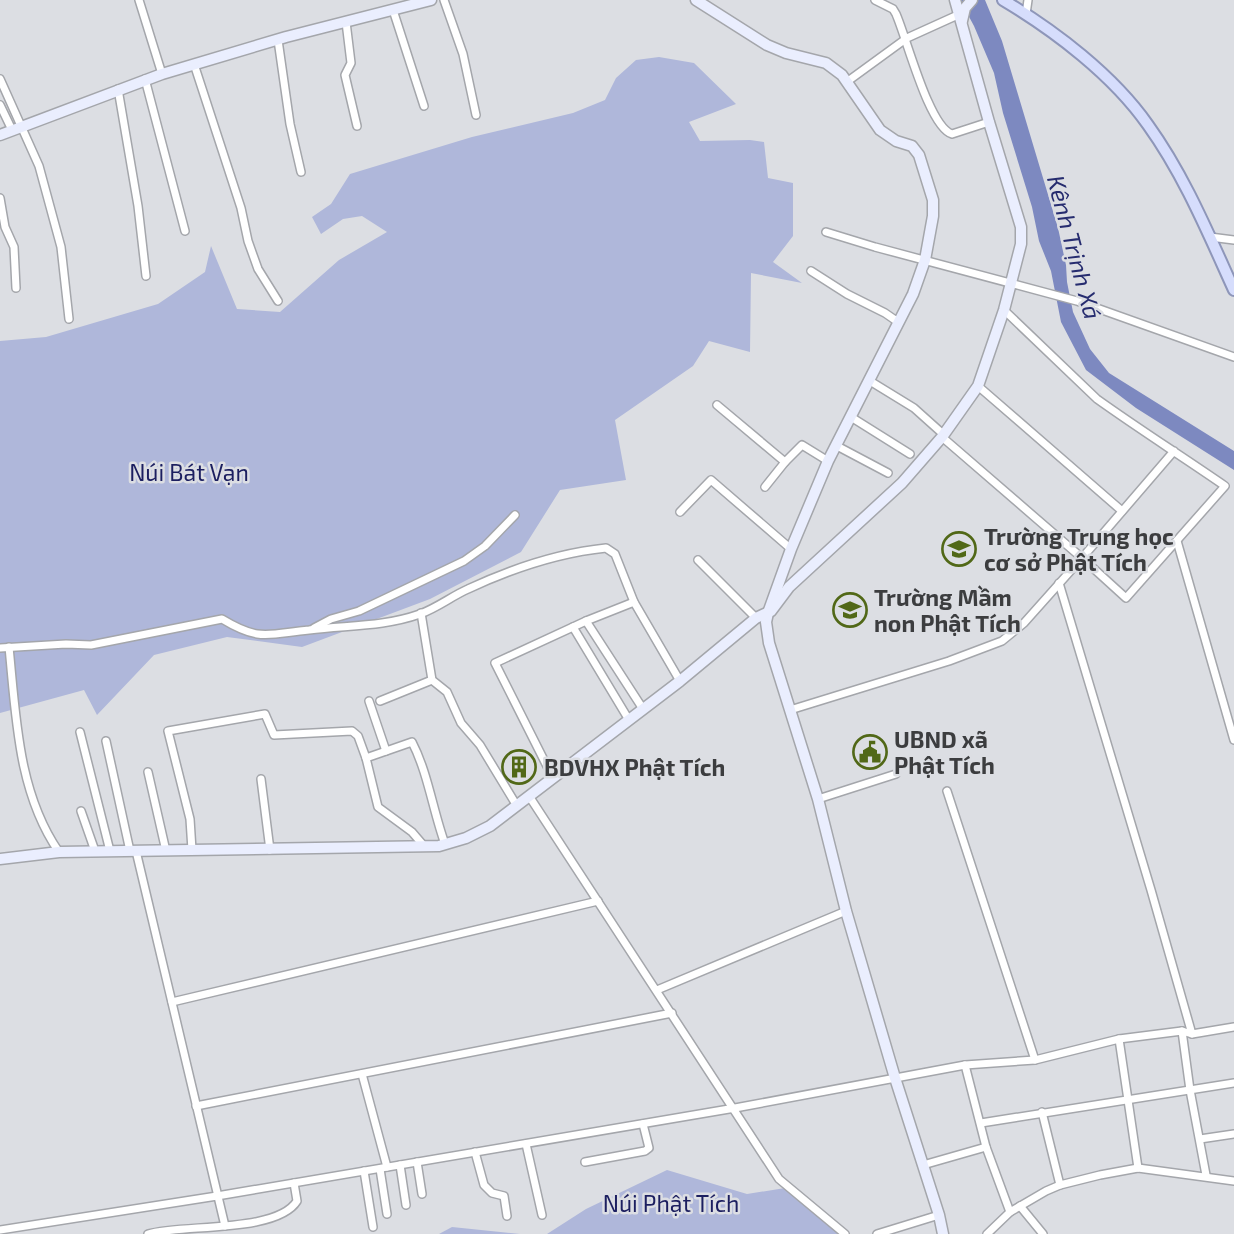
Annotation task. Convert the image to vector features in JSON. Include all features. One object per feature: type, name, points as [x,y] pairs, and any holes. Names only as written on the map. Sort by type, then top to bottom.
[{"type":"main road","points":[[0,135],[145,79],[430,0]]},
{"type":"main road","points":[[696,0],[767,45],[786,53],[826,63],[848,81],[880,130],[896,141],[912,146],[923,161],[933,208],[925,260],[913,294],[828,461],[790,549],[766,622],[769,643],[818,799],[846,911],[943,1234]]},
{"type":"main road","points":[[0,859],[59,852],[445,845],[490,826],[680,681],[756,618],[768,613],[789,587],[902,483],[942,436],[978,386],[1004,310],[1021,244],[1021,227],[955,0]]},
{"type":"main road","points":[[961,18],[972,0]]},
{"type":"main road","points":[[1003,0],[1026,14],[1093,67],[1146,122],[1179,175],[1234,289]]},
{"type":"street","points":[[139,0],[162,74]]},
{"type":"street","points":[[444,0],[463,54],[476,115]]},
{"type":"street","points":[[875,0],[893,9],[906,38],[930,110],[945,131],[952,134],[989,122]]},
{"type":"street","points":[[1026,14],[1028,0]]},
{"type":"street","points":[[393,10],[424,106]]},
{"type":"street","points":[[848,81],[906,38],[961,18]]},
{"type":"street","points":[[346,22],[351,63],[345,75],[357,126]]},
{"type":"street","points":[[278,40],[290,124],[301,172]]},
{"type":"street","points":[[194,64],[241,208],[248,241],[258,269],[278,301]]},
{"type":"street","points":[[0,79],[17,128]]},
{"type":"street","points":[[145,79],[185,231]]},
{"type":"street","points":[[118,89],[138,205],[146,276]]},
{"type":"street","points":[[0,105],[39,166],[61,247],[69,319]]},
{"type":"street","points":[[0,198],[5,227],[14,247],[16,288]]},
{"type":"street","points":[[826,232],[1077,301],[1234,357]]},
{"type":"street","points":[[1210,237],[1234,240]]},
{"type":"street","points":[[811,271],[898,322]]},
{"type":"street","points":[[870,381],[914,408],[942,436],[1126,598],[1225,486],[1097,399],[1004,310]]},
{"type":"street","points":[[978,386],[1122,511]]},
{"type":"street","points":[[717,405],[785,462]]},
{"type":"street","points":[[851,417],[910,454]]},
{"type":"street","points":[[765,487],[802,445],[828,461]]},
{"type":"street","points":[[836,446],[888,473]]},
{"type":"street","points":[[790,710],[992,646],[1016,632],[1174,451]]},
{"type":"street","points":[[680,512],[711,480],[790,549]]},
{"type":"street","points":[[310,629],[331,619],[359,611],[464,561],[485,546],[515,515]]},
{"type":"street","points":[[1177,541],[1234,740]]},
{"type":"street","points":[[59,852],[44,826],[19,750],[4,648],[91,645],[222,619],[238,629],[262,636],[310,629],[368,626],[421,613],[498,575],[527,564],[568,552],[606,548],[615,554],[634,602],[680,681]]},
{"type":"street","points":[[698,560],[756,618]]},
{"type":"street","points":[[1059,583],[1192,1034]]},
{"type":"street","points":[[553,778],[495,663],[634,602]]},
{"type":"street","points":[[421,613],[432,680],[447,692],[461,723],[480,745],[517,806]]},
{"type":"street","points":[[586,621],[643,709]]},
{"type":"street","points":[[573,627],[629,720]]},
{"type":"street","points":[[380,701],[432,680]]},
{"type":"street","points":[[369,701],[386,751]]},
{"type":"street","points":[[192,850],[190,819],[168,731],[265,714],[274,735],[352,730],[358,736],[366,758],[378,807],[412,832],[424,846]]},
{"type":"street","points":[[80,732],[110,851]]},
{"type":"street","points":[[106,741],[225,1226]]},
{"type":"street","points":[[366,758],[412,742],[418,753],[445,845]]},
{"type":"street","points":[[148,772],[166,851]]},
{"type":"street","points":[[818,799],[896,774]]},
{"type":"street","points":[[261,779],[270,850]]},
{"type":"street","points":[[947,791],[1034,1060]]},
{"type":"street","points":[[529,796],[779,1179],[845,1234]]},
{"type":"street","points":[[81,811],[95,851]]},
{"type":"street","points":[[172,1002],[598,901]]},
{"type":"street","points":[[657,990],[846,911]]},
{"type":"street","points":[[196,1106],[672,1013]]},
{"type":"street","points":[[0,1230],[643,1124],[965,1065],[1034,1060],[1119,1039],[1182,1031],[1192,1034],[1234,1027]]},
{"type":"street","points":[[1182,1031],[1206,1175]]},
{"type":"street","points":[[1119,1039],[1138,1168]]},
{"type":"street","points":[[965,1065],[986,1147],[1010,1212]]},
{"type":"street","points":[[362,1074],[383,1168],[387,1214]]},
{"type":"street","points":[[981,1123],[1234,1083]]},
{"type":"street","points":[[1042,1112],[1060,1185]]},
{"type":"street","points":[[585,1162],[645,1151],[649,1148],[643,1124]]},
{"type":"street","points":[[1200,1139],[1234,1134]]},
{"type":"street","points":[[526,1144],[541,1215]]},
{"type":"street","points":[[923,1164],[986,1147]]},
{"type":"street","points":[[475,1152],[484,1185],[492,1193],[503,1196],[507,1216]]},
{"type":"street","points":[[417,1162],[422,1194]]},
{"type":"street","points":[[400,1165],[406,1205]]},
{"type":"street","points":[[987,1234],[1010,1212],[1060,1185],[1138,1168],[1206,1175],[1234,1181]]},
{"type":"street","points":[[364,1171],[373,1227]]},
{"type":"street","points":[[150,1234],[173,1229],[225,1226],[278,1215],[293,1208],[297,1201],[294,1183]]},
{"type":"street","points":[[1020,1206],[1043,1234]]},
{"type":"street","points":[[877,1234],[939,1215]]},
{"type":"green space","name":"Núi Bát Vạn","points":[[659,57],[694,63],[736,104],[689,122],[700,141],[764,142],[768,178],[793,183],[793,236],[773,262],[802,283],[751,273],[750,352],[709,341],[693,366],[615,420],[626,480],[560,490],[521,552],[430,599],[302,647],[227,637],[154,655],[97,715],[84,690],[0,713],[0,341],[46,337],[158,304],[205,272],[211,246],[237,309],[280,312],[339,260],[387,232],[362,216],[343,219],[321,234],[312,217],[331,204],[350,174],[472,137],[573,113],[605,100],[616,78],[636,60]]},
{"type":"green space","name":"Núi Phật Tích","points":[[667,1170],[747,1194],[785,1188],[827,1220],[838,1234],[547,1234],[586,1209]]},
{"type":"green space","points":[[452,1227],[520,1234],[439,1234]]},
{"type":"shaded area","name":"Kênh Trịnh Xá","points":[[960,0],[985,0],[1002,41],[1058,228],[1073,312],[1090,349],[1109,373],[1234,451],[1234,470],[1136,408],[1086,370],[1061,322],[1051,271],[1039,241],[994,73]]},
{"type":"place","name":"Trường Trung học cơ sở Phật Tích","points":[[959,549]]},
{"type":"place","name":"Trường Mầm non Phật Tích","points":[[850,610]]},
{"type":"place","name":"UBND xã Phật Tích","points":[[870,752]]},
{"type":"place","name":"BDVHX Phật Tích","points":[[519,767]]}]
